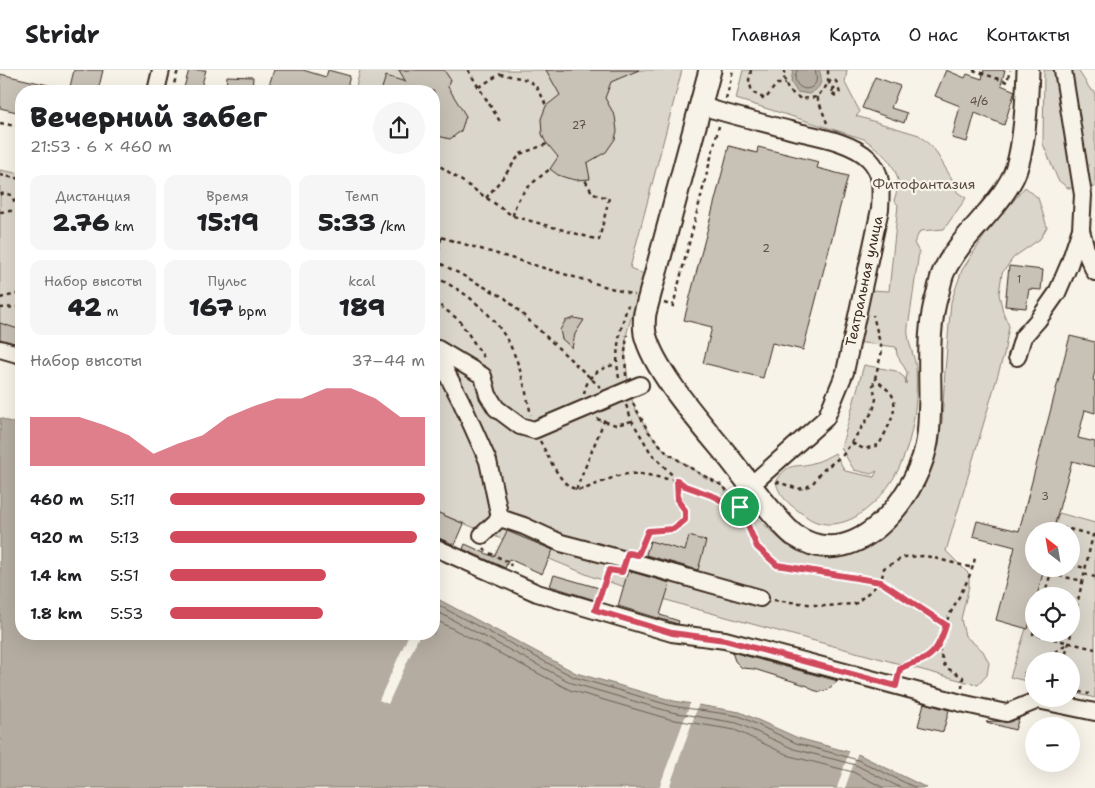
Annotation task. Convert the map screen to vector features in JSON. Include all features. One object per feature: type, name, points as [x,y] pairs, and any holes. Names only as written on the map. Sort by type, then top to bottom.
[{"type":"main road","points":[[710,70],[649,298],[644,325],[650,347],[671,384],[749,496],[792,534],[819,545],[834,547],[854,542],[864,537],[892,513],[907,493],[919,470],[926,446],[929,422],[930,336],[936,295],[944,272],[954,254],[980,224],[1013,178],[1020,160],[1028,70]]},
{"type":"street","points":[[157,85],[161,70]]},
{"type":"street","points":[[1017,357],[1023,336],[1038,320],[1057,293],[1081,229],[1089,196],[1063,70]]},
{"type":"street","name":"Театральная улица","points":[[701,106],[836,142],[859,150],[877,170],[882,185],[880,209],[845,372],[826,418],[749,496]]},
{"type":"street","points":[[1081,229],[1088,257],[1095,272]]},
{"type":"street","points":[[0,349],[15,353]]},
{"type":"street","points":[[440,350],[483,376],[488,395],[496,408],[520,426],[534,430],[634,387]]},
{"type":"street","points":[[440,361],[461,401],[488,461],[500,518]]},
{"type":"street","points":[[482,535],[500,518]]},
{"type":"street","points":[[500,518],[524,526],[561,543],[760,598]]},
{"type":"street","points":[[440,550],[537,593],[672,633],[725,640],[960,703],[1006,713],[1038,700],[1095,712]]},
{"type":"path","points":[[174,85],[178,70]]},
{"type":"path","points":[[468,70],[501,123]]},
{"type":"path","points":[[440,246],[442,238],[674,306],[734,70]]},
{"type":"path","points":[[751,70],[749,80],[752,92],[765,99],[777,84],[786,84]]},
{"type":"path","points":[[785,70],[783,75],[788,90],[801,99],[817,97],[828,84],[831,81],[836,81],[838,84],[835,88],[828,84],[828,70]]},
{"type":"path","points":[[973,70],[1007,82],[1010,70]]},
{"type":"path","points":[[479,87],[500,74],[528,80],[541,90],[546,106]]},
{"type":"path","points":[[817,97],[829,127]]},
{"type":"path","points":[[0,123],[15,126]]},
{"type":"path","points":[[486,198],[520,154],[547,144]]},
{"type":"path","points":[[440,166],[513,216],[599,240],[609,198],[593,194],[586,180]]},
{"type":"path","points":[[513,216],[514,205],[518,198],[550,169]]},
{"type":"path","points":[[0,175],[15,178]]},
{"type":"path","points":[[0,195],[11,196],[15,202]]},
{"type":"path","points":[[0,212],[15,210]]},
{"type":"path","points":[[440,263],[505,298],[612,397],[604,422],[576,490]]},
{"type":"path","points":[[440,280],[476,302],[502,331],[522,371],[534,430],[560,478],[567,485],[576,490],[626,474],[649,475],[677,480]]},
{"type":"path","points":[[0,298],[15,294]]},
{"type":"path","points":[[440,306],[459,320],[489,365],[483,376]]},
{"type":"path","points":[[0,308],[15,307]]},
{"type":"path","points":[[632,422],[651,453],[677,480],[685,486],[716,497],[733,509],[749,496],[778,482],[798,489],[807,487],[813,483],[822,471],[843,455],[873,411],[876,399],[873,386],[882,351],[872,310]]},
{"type":"path","points":[[627,332],[625,353],[634,387],[635,408],[648,431],[666,452],[697,472],[723,486],[749,496]]},
{"type":"path","points":[[590,378],[600,369],[616,364]]},
{"type":"path","points":[[852,443],[864,449],[879,445],[889,424],[895,405],[891,393],[875,378]]},
{"type":"path","points":[[595,610],[609,570],[622,572],[628,553],[638,555],[648,531],[673,529],[685,520],[685,510],[678,501],[677,480]]},
{"type":"path","points":[[749,496],[757,547],[777,565],[881,582],[946,625]]},
{"type":"path","points":[[1080,532],[1094,535],[1080,594]]},
{"type":"path","points":[[760,598],[824,606],[855,604],[881,582],[884,568],[904,557],[926,556],[974,568]]},
{"type":"path","points":[[960,703],[963,677],[945,667],[940,651],[946,625],[974,568],[975,557]]},
{"type":"path","points":[[1080,567],[1086,568]]},
{"type":"path","points":[[1084,574],[1095,576]]},
{"type":"path","points":[[1069,578],[1083,581]]},
{"type":"path","points":[[896,686],[900,669],[912,662],[924,659],[941,642]]},
{"type":"path","points":[[1064,642],[1095,649]]},
{"type":"path","points":[[1055,652],[1068,643]]},
{"type":"path","points":[[1066,652],[1068,643]]},
{"type":"path","points":[[1080,692],[1095,696]]},
{"type":"green space","points":[[360,70],[682,70],[630,268],[644,274],[627,332],[625,353],[629,390],[635,409],[648,431],[666,452],[723,486],[786,545],[815,555],[853,552],[869,546],[898,519],[934,448],[942,422],[951,302],[962,270],[985,235],[1025,187],[1038,198],[1047,227],[1040,239],[1014,257],[1002,273],[999,294],[1003,312],[1009,326],[1004,354],[946,551],[969,574],[969,586],[961,619],[965,636],[983,651],[989,663],[987,675],[978,685],[689,607],[593,577],[440,513],[440,85],[356,85]]},
{"type":"green space","name":"Фитофантазия","points":[[743,70],[847,70],[845,83],[860,112],[856,116],[919,135],[934,149],[955,184],[957,192],[966,198],[944,229],[920,231],[914,243],[919,252],[908,332],[916,368],[916,389],[912,431],[906,451],[898,470],[887,488],[874,503],[857,516],[839,523],[819,523],[807,517],[784,498],[776,482],[792,466],[816,462],[835,453],[845,471],[874,477],[877,471],[871,474],[854,470],[841,448],[864,365],[896,371],[905,378],[906,384],[907,372],[897,355],[896,347],[856,342],[867,290],[889,291],[898,205],[894,200],[898,181],[890,162],[864,139],[736,99]]},
{"type":"green space","points":[[1044,70],[1078,70],[1090,89],[1095,92],[1095,187],[1068,188],[1058,180],[1043,144]]},
{"type":"green space","points":[[0,170],[15,173],[15,341],[0,335]]},
{"type":"green space","points":[[1059,513],[1095,523],[1095,698],[1080,694],[1080,652],[1025,652],[1025,681],[1010,677],[1025,632],[1025,642],[1080,642],[1080,587],[1039,587],[1041,578],[1080,578],[1080,522],[1056,522]]},
{"type":"water","points":[[793,70],[819,70],[821,81],[816,90],[809,94],[797,92],[791,82]]},
{"type":"water","points":[[0,418],[15,424],[15,640],[440,640],[440,600],[576,673],[674,701],[740,712],[798,738],[860,755],[927,788],[0,788]]},
{"type":"pier","points":[[406,640],[417,640],[388,704],[379,700]]},
{"type":"pier","points":[[691,701],[699,703],[669,788],[659,788]]},
{"type":"pier","points":[[850,749],[858,752],[845,788],[837,788]]},
{"type":"building","points":[[74,70],[103,70],[99,85],[70,85]]},
{"type":"building","points":[[189,70],[206,70],[202,85],[185,85]]},
{"type":"building","points":[[274,70],[303,70],[326,77],[328,70],[350,76],[348,85],[269,85]]},
{"type":"building","points":[[399,70],[444,70],[450,79],[448,87],[466,116],[461,131],[450,139],[440,136],[440,85],[383,85],[386,76],[406,82]]},
{"type":"building","points":[[546,70],[639,70],[611,82],[605,98],[615,116],[617,131],[615,139],[606,152],[587,163],[590,179],[576,180],[567,178],[558,175],[550,169],[558,157],[545,141],[542,134],[541,119],[546,106],[560,95]]},
{"type":"building","points":[[946,70],[965,78],[967,74],[982,79],[984,70],[1005,70],[1001,85],[1015,91],[1004,125],[975,113],[967,142],[952,138],[960,106],[935,96]]},
{"type":"building","points":[[0,74],[48,85],[15,85],[15,112],[0,108]]},
{"type":"building","points":[[227,76],[253,77],[252,85],[226,85]]},
{"type":"building","points":[[875,77],[900,86],[891,108],[907,113],[904,123],[862,108]]},
{"type":"building","points":[[729,146],[757,153],[758,147],[819,162],[817,168],[848,176],[803,350],[772,343],[763,378],[703,363],[712,327],[684,320]]},
{"type":"building","points":[[1009,266],[1043,270],[1041,290],[1029,289],[1026,308],[1005,306]]},
{"type":"building","points":[[574,318],[584,320],[575,334],[572,348],[562,339],[560,330],[565,321]]},
{"type":"building","points":[[0,323],[15,328],[15,343],[0,339]]},
{"type":"building","points":[[1070,336],[1095,342],[1095,371],[1093,380],[1095,381],[1095,413],[1085,410],[1078,438],[1095,442],[1095,467],[1072,461],[1055,522],[1025,522],[1025,578],[1042,578],[1039,587],[1025,587],[1025,628],[996,620],[1015,547],[973,536],[977,521],[1019,531]]},
{"type":"building","points":[[440,514],[464,524],[455,545],[440,539]]},
{"type":"building","points":[[507,531],[553,550],[542,574],[509,559],[505,568],[463,549],[465,544],[494,557]]},
{"type":"building","points":[[689,536],[706,541],[698,570],[646,555],[650,541],[685,551]]},
{"type":"building","points":[[628,571],[670,583],[660,615],[679,621],[678,624],[618,606]]},
{"type":"building","points":[[554,575],[599,588],[595,600],[550,586]]},
{"type":"building","points":[[732,652],[838,681],[827,690],[820,692],[808,686],[754,669],[742,668],[735,661]]},
{"type":"building","points":[[924,703],[949,710],[943,732],[918,726]]},
{"type":"building","points":[[1019,718],[1015,730],[986,722],[1009,722]]},
{"type":"route","points":[[677,480],[685,486],[716,497],[733,509],[740,507],[757,547],[777,565],[881,582],[946,625],[941,642],[924,659],[912,662],[900,669],[896,686],[725,640],[672,633],[595,610],[609,570],[622,572],[628,553],[638,555],[648,531],[673,529],[685,520],[685,510],[678,501],[677,480]]}]
